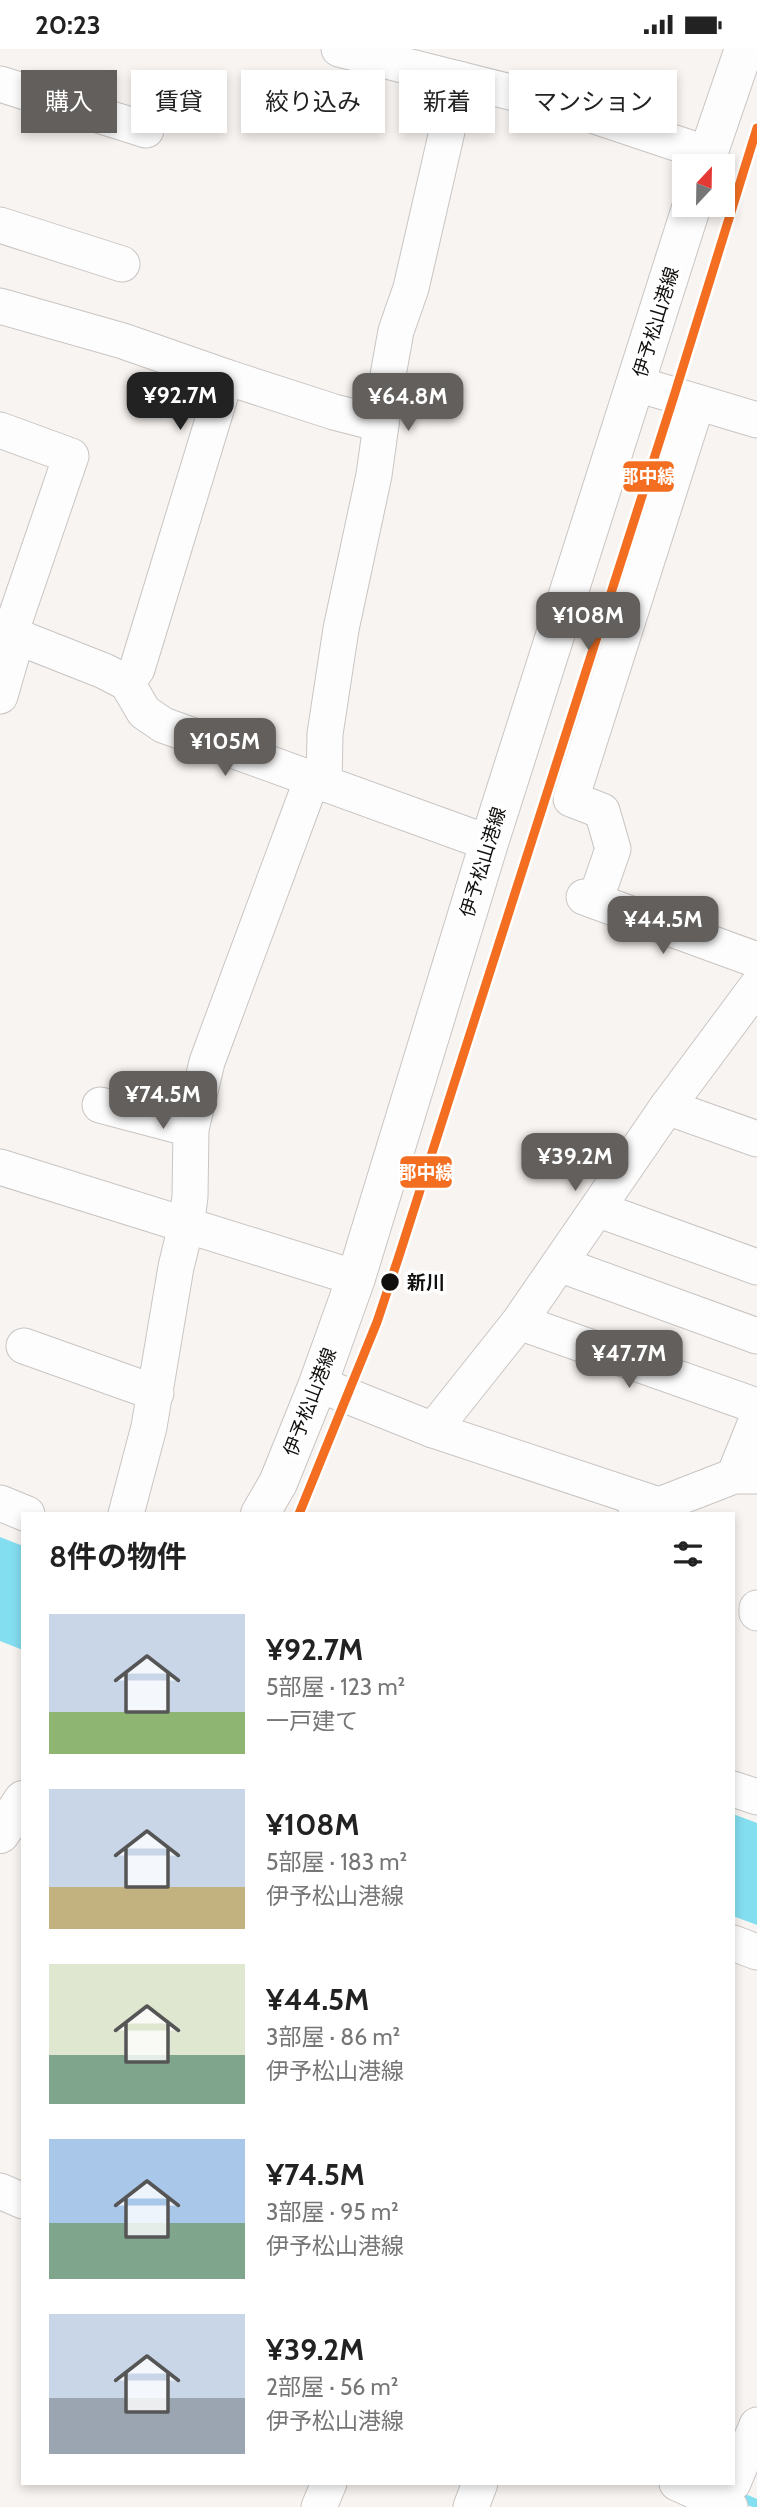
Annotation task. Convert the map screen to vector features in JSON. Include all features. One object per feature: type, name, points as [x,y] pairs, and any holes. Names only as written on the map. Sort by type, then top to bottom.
[{"type":"main road","points":[[708,154],[744,49]]},
{"type":"main road","name":"伊予松山港線","points":[[261,1512],[278,1483],[318,1384],[356,1278],[489,843],[688,217]]},
{"type":"main road","points":[[0,1835],[21,1803]]},
{"type":"street","points":[[339,49],[451,68],[562,105],[690,154]]},
{"type":"street","points":[[126,1512],[156,1393],[176,1267],[186,1226],[190,1197],[191,1129],[207,1062],[318,781],[339,642],[374,475],[397,331],[411,288],[451,68]]},
{"type":"street","points":[[0,84],[131,124]]},
{"type":"street","points":[[0,225],[122,264]]},
{"type":"street","points":[[0,306],[123,341],[334,412],[381,424]]},
{"type":"street","points":[[127,683],[137,669],[226,377]]},
{"type":"street","points":[[637,384],[757,420]]},
{"type":"street","points":[[697,403],[571,799],[602,811],[613,849],[590,899],[757,960]]},
{"type":"street","points":[[0,430],[72,456],[9,634],[0,696]]},
{"type":"street","points":[[9,634],[104,671],[127,683],[144,712],[163,726],[489,843]]},
{"type":"street","points":[[433,1430],[519,1322],[667,1107],[757,986]]},
{"type":"street","points":[[100,1105],[191,1129]]},
{"type":"street","points":[[667,1107],[757,1139]]},
{"type":"street","points":[[0,1167],[356,1278]]},
{"type":"street","points":[[597,1209],[757,1267]]},
{"type":"street","points":[[559,1264],[757,1336]]},
{"type":"street","points":[[519,1322],[757,1406]]},
{"type":"street","points":[[24,1346],[156,1393]]},
{"type":"street","points":[[318,1384],[646,1509],[746,1476],[757,1419]]},
{"type":"street","points":[[0,1503],[22,1512]]},
{"type":"street","points":[[735,1790],[757,1797]]},
{"type":"street","points":[[735,1944],[757,1952]]},
{"type":"street","points":[[0,2191],[21,2200]]},
{"type":"street","points":[[735,2481],[757,2425]]},
{"type":"street","points":[[319,2507],[328,2485]]},
{"type":"street","points":[[471,2507],[479,2485]]},
{"type":"street","points":[[687,2485],[730,2494]]},
{"type":"water","points":[[0,1537],[21,1545],[21,1649],[0,1641]]},
{"type":"water","points":[[735,1815],[757,1823],[757,1925],[735,1917]]},
{"type":"waterway","points":[[736,2495],[757,2504]]},
{"type":"transit line","name":"郡中線","points":[[300,1512],[377,1322],[399,1256],[757,128]]},
{"type":"place","name":"新川","points":[[390,1282]]}]
